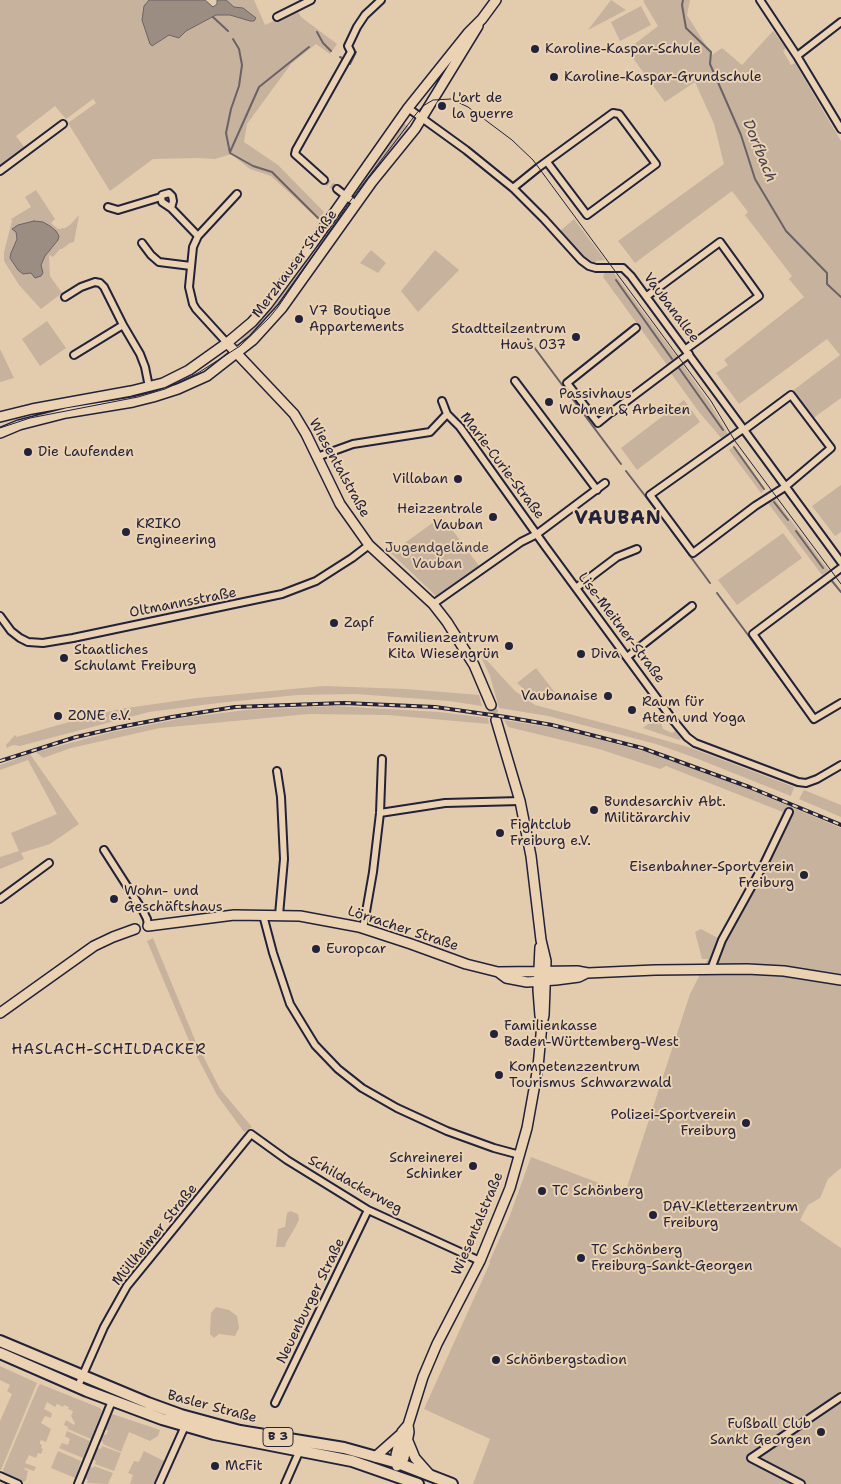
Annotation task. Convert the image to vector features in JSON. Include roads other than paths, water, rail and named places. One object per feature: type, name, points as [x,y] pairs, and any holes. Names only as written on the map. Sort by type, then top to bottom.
[{"type":"main road","name":"Merzhauser Straße","points":[[0,433],[19,425],[66,413],[153,397],[207,376],[272,321],[422,118],[482,19],[496,0]]},
{"type":"main road","name":"Merzhauser Straße","points":[[0,418],[32,409],[150,387],[190,370],[227,344],[252,322],[267,305],[348,198],[408,108],[468,33],[482,19]]},
{"type":"main road","points":[[446,61],[444,70],[446,79]]},
{"type":"main road","points":[[349,216],[348,198],[365,193]]},
{"type":"main road","points":[[235,352],[237,335]]},
{"type":"main road","name":"Wiesentalstraße","points":[[227,344],[294,414],[340,504],[369,545],[433,604],[460,641],[480,678],[491,706]]},
{"type":"main road","name":"Wiesentalstraße","points":[[398,1463],[396,1455],[423,1377],[437,1344],[480,1261],[504,1205],[520,1155],[530,1114],[538,1066],[542,1024],[540,1015],[541,940],[531,856],[520,802],[496,720]]},
{"type":"main road","name":"Lörracher Straße","points":[[148,926],[234,915],[279,915],[311,918],[363,928],[466,964],[498,972],[542,976],[577,971],[588,973],[711,969],[784,972],[841,980]]},
{"type":"main road","points":[[0,1013],[94,946],[136,929]]},
{"type":"main road","name":"Basler Straße","points":[[0,1341],[148,1404],[204,1422],[248,1432],[321,1443],[376,1456],[452,1484]]},
{"type":"main road","name":"Basler Straße","points":[[0,1353],[112,1400],[185,1426],[232,1438],[352,1461],[394,1474],[418,1484]]},
{"type":"main road","points":[[376,1456],[405,1429]]},
{"type":"main road","name":"Wiesentalstraße","points":[[394,1474],[398,1463],[404,1458],[410,1432],[405,1429]]},
{"type":"main road","points":[[408,1441],[415,1458],[430,1475]]},
{"type":"street","points":[[277,17],[311,0]]},
{"type":"street","points":[[324,180],[294,154],[351,52],[348,46],[357,27],[365,15],[381,0]]},
{"type":"street","points":[[760,0],[797,56],[841,129]]},
{"type":"street","points":[[797,56],[841,22]]},
{"type":"street","name":"Vaubanallee","points":[[408,108],[466,150],[512,188],[544,219],[581,260],[589,266],[596,268],[622,268],[631,276],[841,562]]},
{"type":"street","points":[[512,188],[613,112],[616,112],[656,164],[587,215],[547,162]]},
{"type":"street","points":[[0,170],[63,124]]},
{"type":"street","points":[[336,189],[348,198]]},
{"type":"street","points":[[108,207],[118,210],[161,197],[168,193],[172,196],[173,201],[171,208]]},
{"type":"street","points":[[227,344],[202,317],[193,304],[189,287],[193,247],[198,236],[237,194]]},
{"type":"street","points":[[161,197],[162,202],[171,208],[198,236]]},
{"type":"street","points":[[636,328],[567,383],[598,423],[759,296],[720,242],[647,296]]},
{"type":"street","points":[[142,243],[159,262],[191,266]]},
{"type":"street","points":[[65,297],[81,287],[95,282],[100,283],[104,287],[123,326],[140,354],[150,387]]},
{"type":"street","points":[[74,355],[123,326]]},
{"type":"street","points":[[516,381],[597,490]]},
{"type":"street","points":[[791,396],[831,448],[785,487],[755,506],[693,552],[650,495],[791,396]]},
{"type":"street","name":"Marie-Curie-Straße","points":[[442,401],[447,414],[460,427],[536,534]]},
{"type":"street","name":"Marie-Curie-Straße","points":[[317,456],[353,444],[430,432],[447,414]]},
{"type":"street","points":[[433,604],[521,542],[536,534],[605,483]]},
{"type":"street","name":"Lise-Meitner-Straße","points":[[536,534],[687,737],[695,743],[798,782],[806,783],[817,779],[841,765]]},
{"type":"street","name":"Oltmannsstraße","points":[[0,616],[11,631],[28,642],[43,643],[73,638],[282,594],[316,582],[369,545]]},
{"type":"street","points":[[576,588],[617,557],[637,549]]},
{"type":"street","points":[[841,568],[752,634],[814,719],[841,703]]},
{"type":"street","points":[[627,656],[692,606]]},
{"type":"street","points":[[363,928],[373,872],[380,813],[382,759]]},
{"type":"street","points":[[277,771],[281,797],[284,859],[279,915]]},
{"type":"street","points":[[380,813],[445,803],[520,802]]},
{"type":"street","points":[[711,969],[722,940],[764,864],[789,812]]},
{"type":"street","points":[[104,850],[143,911],[148,926]]},
{"type":"street","points":[[0,899],[49,862]]},
{"type":"street","points":[[263,915],[290,1004],[319,1050],[343,1074],[379,1098],[426,1122],[494,1148],[520,1155]]},
{"type":"street","name":"Schildackerweg","points":[[251,1134],[287,1160],[368,1210],[480,1261]]},
{"type":"street","name":"Müllheimer Straße","points":[[78,1386],[104,1327],[127,1286],[251,1134]]},
{"type":"street","name":"Neuenburger Straße","points":[[275,1403],[368,1210]]},
{"type":"street","points":[[802,1484],[751,1458],[841,1397]]},
{"type":"street","points":[[78,1484],[112,1400]]},
{"type":"street","points":[[159,1484],[185,1426]]},
{"type":"street","points":[[285,1484],[300,1450]]},
{"type":"street","points":[[0,1476],[18,1484]]},
{"type":"waterway","name":"Dorfbach","points":[[683,0],[682,5],[686,28],[711,52],[710,64],[741,135],[755,179],[786,231],[827,273],[827,284],[841,297]]},
{"type":"waterway","points":[[213,17],[228,31]]},
{"type":"waterway","points":[[317,32],[323,43],[331,51]]},
{"type":"waterway","points":[[233,39],[239,49],[242,65],[239,86],[231,109],[226,133],[230,153],[253,166],[272,172],[318,218]]},
{"type":"waterway","points":[[230,152],[259,87],[309,47]]},
{"type":"waterway","points":[[350,64],[356,52]]},
{"type":"waterway","points":[[616,280],[672,359]]},
{"type":"waterway","points":[[528,339],[621,464]]},
{"type":"waterway","points":[[679,368],[723,430]]},
{"type":"waterway","points":[[734,447],[764,489]]},
{"type":"waterway","points":[[626,471],[666,523]]},
{"type":"waterway","points":[[774,502],[788,520]]},
{"type":"waterway","points":[[671,530],[710,583]]},
{"type":"waterway","points":[[796,531],[823,568]]},
{"type":"waterway","points":[[832,581],[841,592]]},
{"type":"waterway","points":[[717,593],[805,712]]},
{"type":"tunnel","points":[[324,180],[337,189]]},
{"type":"tunnel","points":[[491,705],[496,720]]},
{"type":"tram line","points":[[0,428],[30,418],[138,397],[165,389],[198,373],[240,346],[278,307],[351,200],[416,114],[423,106],[433,100],[451,99],[468,107],[512,140],[533,160],[711,401],[735,441],[841,584]]},
{"type":"railway","points":[[0,761],[76,737],[172,717],[235,707],[344,703],[435,707],[552,725],[642,748],[749,787],[841,825]]},
{"type":"place","name":"Karoline-Kaspar-Schule","points":[[535,49]]},
{"type":"place","name":"Karoline-Kaspar-Grundschule","points":[[554,77]]},
{"type":"place","name":"L'art de la guerre","points":[[442,106]]},
{"type":"place","name":"V7 Boutique Appartements","points":[[299,319]]},
{"type":"place","name":"Stadtteilzentrum Haus 037","points":[[576,337]]},
{"type":"place","name":"Passivhaus Wohnen & Arbeiten","points":[[549,402]]},
{"type":"place","name":"Die Laufenden","points":[[28,452]]},
{"type":"place","name":"Villaban","points":[[458,479]]},
{"type":"place","name":"Heizzentrale Vauban","points":[[493,517]]},
{"type":"place","name":"KRIKO Engineering","points":[[126,532]]},
{"type":"place","name":"Zapf","points":[[334,623]]},
{"type":"place","name":"Familienzentrum Kita Wiesengrün","points":[[509,646]]},
{"type":"place","name":"Diva","points":[[581,654]]},
{"type":"place","name":"Staatliches Schulamt Freiburg","points":[[64,658]]},
{"type":"place","name":"Vaubanaise","points":[[608,696]]},
{"type":"place","name":"Raum für Atem und Yoga","points":[[632,710]]},
{"type":"place","name":"ZONE e.V.","points":[[58,716]]},
{"type":"place","name":"Bundesarchiv Abt. Militärarchiv","points":[[594,810]]},
{"type":"place","name":"Fightclub Freiburg e.V.","points":[[500,833]]},
{"type":"place","name":"Eisenbahner-Sportverein Freiburg","points":[[804,875]]},
{"type":"place","name":"Wohn- und Geschäftshaus","points":[[114,899]]},
{"type":"place","name":"Europcar","points":[[316,949]]},
{"type":"place","name":"Familienkasse Baden-Württemberg-West","points":[[494,1034]]},
{"type":"place","name":"Kompetenzzentrum Tourismus Schwarzwald","points":[[499,1075]]},
{"type":"place","name":"Polizei-Sportverein Freiburg","points":[[746,1123]]},
{"type":"place","name":"Schreinerei Schinker","points":[[473,1166]]},
{"type":"place","name":"TC Schönberg","points":[[542,1191]]},
{"type":"place","name":"DAV-Kletterzentrum Freiburg","points":[[653,1215]]},
{"type":"place","name":"TC Schönberg Freiburg-Sankt-Georgen","points":[[581,1258]]},
{"type":"place","name":"Schönbergstadion","points":[[496,1360]]},
{"type":"place","name":"Fußball Club Sankt Georgen","points":[[821,1432]]},
{"type":"place","name":"McFit","points":[[215,1466]]},
{"type":"district","name":"VAUBAN","points":[[618,519]]},
{"type":"district","name":"HASLACH-SCHILDACKER","points":[[109,1050]]},
{"type":"park label","name":"Jugendgelände Vauban","points":[[437,556]]}]
